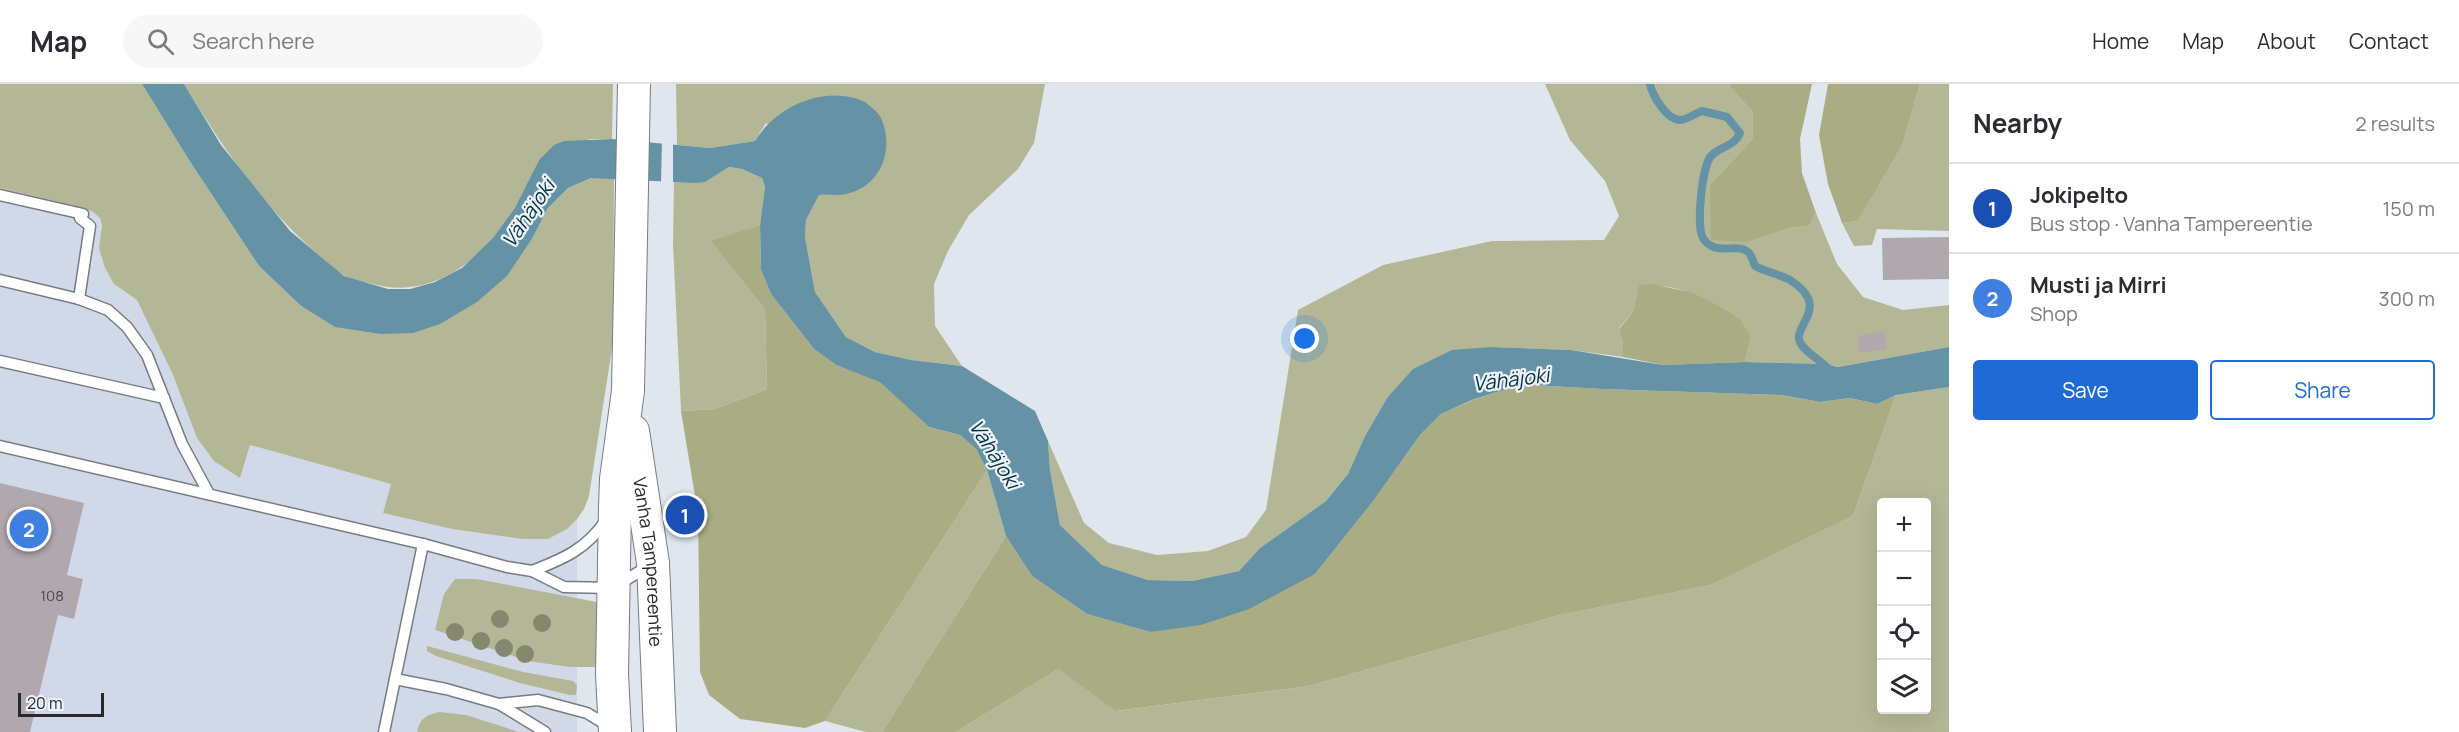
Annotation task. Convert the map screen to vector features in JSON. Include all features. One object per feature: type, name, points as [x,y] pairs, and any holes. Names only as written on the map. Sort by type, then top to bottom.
[{"type":"main road","name":"Vanha Tampereentie","points":[[615,731],[612,674],[615,507],[616,479],[628,391],[634,92]]},
{"type":"main road","name":"Vanha Tampereentie","points":[[628,391],[653,563],[660,732]]},
{"type":"lane","points":[[0,195],[83,214],[80,218],[90,226],[79,299]]},
{"type":"lane","points":[[0,280],[79,299],[108,310],[127,327],[147,355],[182,444],[209,494]]},
{"type":"lane","points":[[0,361],[164,398]]},
{"type":"lane","points":[[0,446],[423,544],[507,567],[532,571],[564,587],[613,588],[653,563]]},
{"type":"lane","points":[[532,571],[565,558],[596,536],[615,507]]},
{"type":"lane","points":[[384,732],[423,544]]},
{"type":"lane","points":[[395,679],[446,689],[499,704],[544,732]]},
{"type":"lane","points":[[499,704],[538,700],[587,713],[615,731]]},
{"type":"shaded area","points":[[0,188],[80,207],[93,212],[100,218],[102,225],[99,248],[105,268],[114,284],[137,300],[173,375],[197,438],[240,478],[250,445],[391,484],[383,513],[451,529],[523,539],[567,529],[577,519],[577,732],[0,732]]},
{"type":"green space","points":[[0,84],[142,84],[259,266],[300,305],[381,334],[533,237],[548,208],[568,188],[591,178],[614,178],[613,342],[589,496],[577,519],[567,529],[548,539],[523,539],[452,529],[383,513],[391,484],[250,445],[240,478],[214,461],[197,438],[173,375],[137,300],[114,284],[105,268],[99,248],[102,225],[100,218],[93,212],[80,207],[0,188]]},
{"type":"green space","points":[[184,84],[613,84],[612,139],[590,139],[539,160],[515,209],[502,228],[471,260],[434,281],[413,287],[392,287],[359,281],[343,275],[299,237],[245,175]]},
{"type":"green space","points":[[676,84],[1045,84],[1034,143],[1018,169],[969,215],[948,251],[934,284],[935,326],[962,366],[911,360],[875,352],[846,337],[815,292],[805,237],[806,220],[819,195],[845,194],[766,123],[755,141],[710,148],[677,145]]},
{"type":"green space","points":[[1545,84],[1730,84],[1729,86],[1753,112],[1753,138],[1710,185],[1748,242],[1791,228],[1809,226],[1816,213],[1837,264],[1863,297],[1903,310],[1949,305],[1949,347],[1838,367],[1825,364],[1745,362],[1751,337],[1713,307],[1687,292],[1673,288],[1639,286],[1633,312],[1619,328],[1623,357],[1571,350],[1492,347],[1387,398],[1365,436],[1348,474],[1326,501],[1260,548],[1239,571],[1192,581],[1148,580],[1102,565],[1060,525],[1050,470],[1048,441],[1084,523],[1109,543],[1157,555],[1208,551],[1246,537],[1266,510],[1298,310],[1383,265],[1492,241],[1604,240],[1619,216],[1605,181],[1570,140]]},
{"type":"green space","points":[[1730,84],[1812,84],[1800,139],[1802,173],[1816,213],[1809,226],[1791,228],[1748,242],[1711,240],[1710,185],[1753,138],[1753,112],[1729,86]]},
{"type":"green space","points":[[1828,84],[1920,84],[1902,146],[1858,221],[1842,223],[1828,184],[1819,135]]},
{"type":"green space","points":[[1920,84],[1949,84],[1949,231],[1877,229],[1872,245],[1854,246],[1842,223],[1858,221],[1902,146]]},
{"type":"green space","points":[[729,167],[742,169],[762,178],[765,187],[760,225],[712,242],[765,310],[767,389],[715,409],[681,411],[673,244],[674,181],[704,182]]},
{"type":"green space","points":[[760,225],[761,270],[771,294],[814,349],[836,365],[880,381],[929,427],[960,435],[976,449],[987,470],[825,721],[805,728],[740,719],[709,695],[700,672],[698,514],[681,411],[715,409],[767,389],[765,310],[711,241]]},
{"type":"green space","points":[[1653,284],[1693,293],[1740,319],[1751,337],[1745,362],[1663,365],[1623,357],[1623,344],[1619,329],[1633,312],[1639,285]]},
{"type":"green space","points":[[1533,385],[1782,395],[1820,402],[1850,398],[1877,404],[1896,395],[1853,516],[1711,585],[1560,615],[1309,686],[1116,711],[1058,669],[956,732],[882,732],[1006,536],[1032,576],[1087,614],[1150,632],[1315,574],[1374,500],[1420,435],[1441,414],[1500,391]]},
{"type":"green space","points":[[1949,387],[1949,732],[956,732],[1058,669],[1117,711],[1309,686],[1560,615],[1711,585],[1853,516],[1896,395]]},
{"type":"green space","points":[[987,470],[1006,536],[882,732],[866,732],[825,721]]},
{"type":"green space","points":[[455,579],[477,579],[602,603],[601,667],[570,667],[528,661],[435,630],[444,594]]},
{"type":"green space","points":[[427,646],[523,672],[573,681],[577,685],[576,695],[520,683],[436,656],[427,651]]},
{"type":"green space","points":[[440,712],[466,715],[519,732],[417,732],[424,718]]},
{"type":"water","name":"Vähäjoki","points":[[142,84],[184,84],[221,145],[290,231],[344,276],[388,289],[410,289],[435,282],[462,268],[493,238],[515,208],[539,160],[554,145],[564,141],[612,139],[710,148],[755,141],[764,129],[789,109],[819,97],[850,97],[865,102],[881,118],[885,130],[885,154],[882,165],[868,184],[846,194],[819,195],[806,220],[805,237],[815,292],[846,337],[875,352],[911,360],[962,366],[1035,411],[1048,441],[1050,470],[1060,525],[1102,565],[1148,580],[1192,581],[1239,571],[1260,548],[1326,501],[1348,474],[1365,436],[1387,398],[1413,369],[1452,350],[1492,347],[1571,350],[1663,365],[1745,362],[1825,364],[1838,367],[1949,347],[1949,387],[1896,395],[1877,404],[1850,398],[1820,402],[1782,395],[1533,385],[1500,391],[1441,414],[1420,435],[1374,500],[1315,574],[1249,609],[1201,625],[1150,632],[1087,614],[1032,576],[1006,536],[987,470],[976,449],[960,435],[929,427],[880,382],[836,365],[814,349],[771,294],[761,270],[760,225],[765,187],[762,178],[742,169],[729,167],[705,182],[696,183],[591,178],[568,188],[548,208],[533,237],[507,276],[477,302],[440,324],[413,333],[381,334],[335,327],[300,305],[259,266]]},
{"type":"pier","points":[[662,140],[673,141],[673,184],[661,183]]},
{"type":"building","points":[[1949,237],[1949,279],[1883,280],[1882,238]]},
{"type":"building","points":[[1884,331],[1887,349],[1860,353],[1857,336]]},
{"type":"building","points":[[0,483],[84,503],[67,575],[83,579],[74,619],[58,615],[30,732],[0,732]]},
{"type":"building","points":[[693,508],[700,508],[701,524],[694,525]]},
{"type":"waterway","points":[[1650,84],[1665,112],[1675,119],[1682,120],[1702,111],[1727,117],[1740,133],[1731,144],[1711,156],[1708,162],[1700,209],[1703,238],[1714,247],[1745,250],[1750,254],[1755,266],[1790,280],[1803,290],[1809,299],[1810,308],[1800,331],[1801,344],[1832,373]]},
{"type":"place","name":"Jokipelto","points":[[685,515]]},
{"type":"place","name":"Musti ja Mirri","points":[[29,529]]}]
